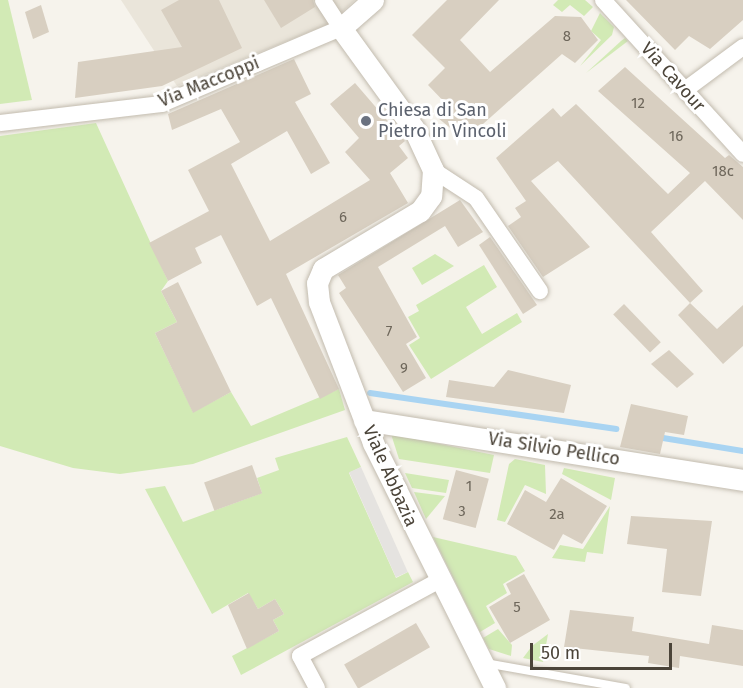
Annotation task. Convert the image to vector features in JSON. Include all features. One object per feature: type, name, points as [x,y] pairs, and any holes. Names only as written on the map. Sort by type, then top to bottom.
[{"type":"street","points":[[323,0],[414,129],[434,170],[476,198],[540,291]]},
{"type":"street","points":[[341,28],[373,0]]},
{"type":"street","name":"Via Cavour","points":[[603,0],[743,154]]},
{"type":"street","name":"Via Maccoppi","points":[[0,123],[162,104],[341,28]]},
{"type":"street","points":[[685,90],[743,47]]},
{"type":"street","name":"Viale Abbazia","points":[[434,170],[431,196],[420,211],[324,269],[317,283],[364,420],[438,581],[495,688]]},
{"type":"street","name":"Via Silvio Pellico","points":[[364,420],[743,480]]},
{"type":"street","points":[[317,688],[300,656],[438,581]]},
{"type":"lane","points":[[482,662],[626,688]]},
{"type":"shaded area","points":[[121,0],[355,0],[329,24],[177,86]]},
{"type":"shaded area","points":[[361,467],[408,572],[396,577],[349,472]]},
{"type":"green space","points":[[0,0],[8,0],[32,100],[0,104]]},
{"type":"green space","points":[[558,0],[585,0],[593,7],[584,16],[570,5],[562,12],[553,5]]},
{"type":"green space","points":[[600,13],[614,27],[612,35],[580,66],[601,40],[591,31]]},
{"type":"green space","points":[[625,38],[628,41],[586,73],[621,41]]},
{"type":"green space","points":[[96,123],[168,281],[161,291],[177,322],[155,333],[193,412],[231,392],[251,426],[339,389],[345,410],[193,464],[120,474],[73,468],[0,446],[0,136]]},
{"type":"green space","points":[[435,254],[454,266],[422,285],[412,268]]},
{"type":"green space","points":[[484,265],[497,287],[466,307],[482,334],[517,313],[522,322],[431,379],[409,345],[420,338],[408,317],[419,311],[416,305]]},
{"type":"green space","points":[[391,434],[494,455],[490,473],[399,459]]},
{"type":"green space","points":[[347,437],[361,467],[349,473],[396,578],[408,572],[413,582],[241,675],[232,656],[279,631],[273,620],[284,614],[275,599],[258,609],[248,593],[212,614],[145,489],[165,486],[183,522],[262,493],[257,478],[279,470],[275,458]]},
{"type":"green space","points":[[515,459],[545,465],[546,494],[525,485],[505,522],[497,520],[509,464]]},
{"type":"green space","points":[[564,468],[615,478],[611,500],[562,474]]},
{"type":"green space","points":[[405,473],[449,480],[446,493],[412,488]]},
{"type":"green space","points":[[414,492],[445,496],[426,519]]},
{"type":"green space","points":[[610,506],[603,554],[587,552],[585,562],[552,558],[560,545],[583,549]]},
{"type":"green space","points":[[433,537],[516,556],[525,571],[503,584],[507,593],[486,606],[495,623],[480,632]]},
{"type":"green space","points":[[498,629],[512,645],[511,656],[489,649],[483,638]]},
{"type":"green space","points":[[548,634],[543,662],[523,658],[532,646]]},
{"type":"building","points":[[179,0],[219,0],[242,48],[162,86],[75,98],[78,62],[182,47],[161,10]]},
{"type":"building","points":[[264,0],[313,0],[315,7],[281,28]]},
{"type":"building","points":[[447,0],[499,0],[460,40],[490,72],[555,16],[581,17],[598,40],[575,63],[562,54],[465,140],[438,118],[450,108],[428,85],[445,68],[412,35]]},
{"type":"building","points":[[626,0],[743,0],[743,20],[710,49],[689,36],[675,50]]},
{"type":"building","points":[[41,5],[49,32],[33,39],[25,12]]},
{"type":"building","points":[[294,59],[311,94],[295,102],[330,163],[311,174],[287,131],[231,164],[270,241],[370,180],[345,152],[359,138],[330,104],[355,83],[405,141],[399,146],[408,158],[390,173],[408,203],[286,274],[339,389],[320,399],[271,298],[257,306],[221,235],[195,248],[202,263],[168,281],[149,243],[209,211],[188,170],[240,142],[221,109],[172,130],[168,114]]},
{"type":"building","points":[[625,67],[725,158],[729,155],[743,167],[743,220],[705,181],[651,232],[703,291],[690,303],[558,161],[531,181],[590,247],[543,277],[508,226],[521,217],[515,208],[526,201],[496,158],[553,108],[561,117],[576,104],[668,194],[690,173],[598,91]]},
{"type":"building","points":[[460,200],[483,232],[458,247],[445,226],[378,267],[417,337],[406,344],[426,378],[403,392],[339,293],[346,288],[338,275]]},
{"type":"building","points":[[490,237],[537,305],[523,314],[479,245]]},
{"type":"building","points":[[178,282],[231,392],[193,413],[155,333],[177,322],[161,291]]},
{"type":"building","points":[[690,303],[717,329],[743,305],[743,346],[723,364],[678,315]]},
{"type":"building","points":[[624,304],[661,342],[650,353],[613,314]]},
{"type":"building","points":[[669,350],[694,374],[677,388],[651,364]]},
{"type":"building","points":[[508,370],[571,385],[564,413],[446,397],[449,380],[494,387]]},
{"type":"building","points":[[631,404],[688,416],[684,435],[665,432],[660,454],[620,447]]},
{"type":"building","points":[[252,465],[262,493],[214,511],[204,482]]},
{"type":"building","points":[[456,470],[489,479],[476,528],[443,519]]},
{"type":"building","points":[[561,478],[607,506],[582,544],[563,534],[554,550],[507,524],[525,490],[546,502]]},
{"type":"building","points":[[631,516],[712,521],[701,596],[662,592],[667,549],[627,544]]},
{"type":"building","points":[[524,574],[550,620],[510,643],[489,607],[511,594],[506,584]]},
{"type":"building","points":[[249,593],[258,609],[275,599],[284,614],[273,620],[279,631],[247,649],[228,605]]},
{"type":"building","points":[[570,610],[634,617],[632,631],[709,644],[712,625],[743,630],[743,666],[680,656],[679,668],[648,663],[649,656],[564,647]]},
{"type":"building","points":[[416,623],[430,647],[359,688],[344,664]]},
{"type":"waterway","points":[[370,393],[616,429]]},
{"type":"waterway","points":[[663,438],[743,451]]},
{"type":"place","name":"Chiesa di San Pietro in Vincoli","points":[[366,121]]}]
